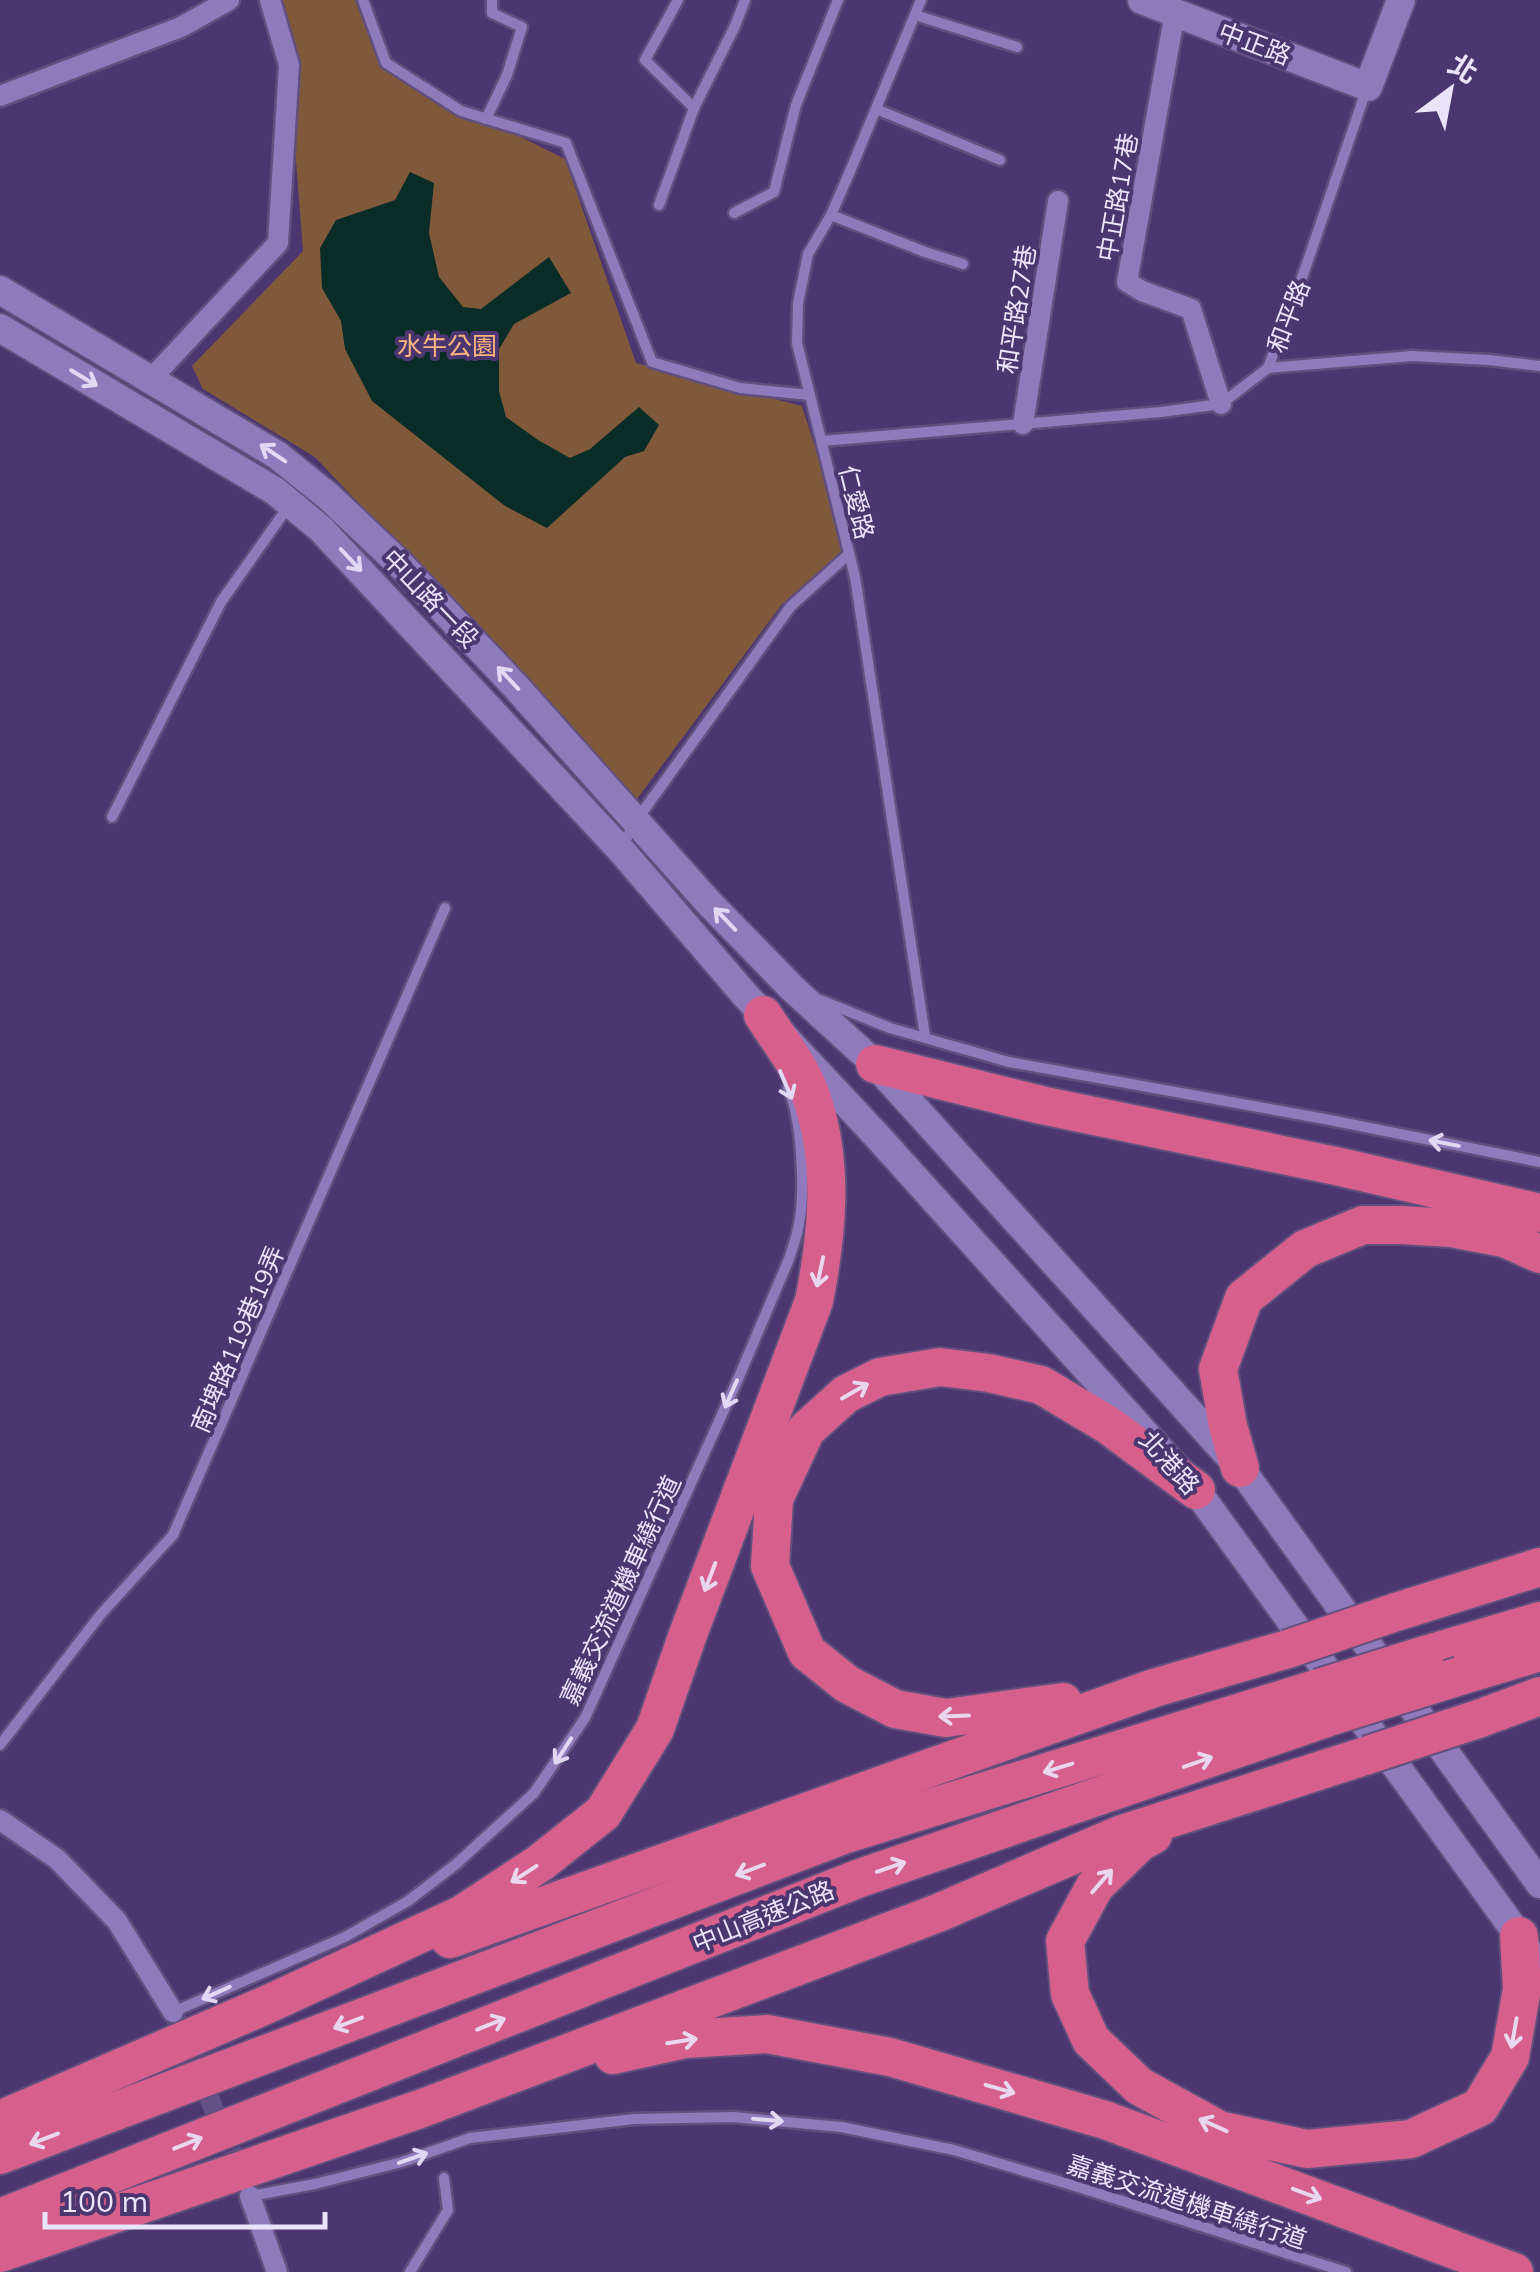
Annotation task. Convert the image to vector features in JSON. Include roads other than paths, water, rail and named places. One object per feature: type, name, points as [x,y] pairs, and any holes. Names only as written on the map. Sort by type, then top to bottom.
[{"type":"highway","points":[[0,2120],[266,2005],[461,1915],[540,1863],[602,1812],[655,1729],[814,1300],[824,1252],[828,1172],[813,1100],[797,1068],[759,1019]]},
{"type":"highway","points":[[875,1064],[1040,1105],[1540,1213]]},
{"type":"highway","points":[[1240,1468],[1218,1368],[1244,1298],[1305,1249],[1362,1225],[1401,1225],[1451,1228],[1504,1238],[1540,1254]]},
{"type":"highway","points":[[1154,1688],[946,1718],[894,1709],[846,1684],[807,1652],[770,1566],[774,1499],[806,1430],[846,1394],[880,1377],[940,1367],[1042,1385],[1108,1425],[1196,1490]]},
{"type":"highway","points":[[266,2005],[1154,1688],[1540,1567]]},
{"type":"highway","name":"中山高速公路","points":[[0,2218],[860,1878],[1328,1701],[1426,1655],[1540,1620]]},
{"type":"highway","name":"中山高速公路","points":[[0,2155],[846,1834],[1328,1701],[1460,1676],[1540,1652]]},
{"type":"highway","points":[[0,2253],[386,2121],[938,1913],[1122,1834],[1540,1696]]},
{"type":"highway","points":[[1216,1802],[1140,1842],[1095,1886],[1065,1942],[1070,1994],[1091,2040],[1138,2086],[1219,2130],[1307,2149],[1411,2139],[1480,2108],[1510,2057],[1522,1989],[1520,1936]]},
{"type":"highway","points":[[386,2121],[578,2062],[686,2038],[767,2034],[890,2057],[1105,2120],[1514,2272]]},
{"type":"main road","name":"中正路","points":[[1142,0],[1368,86]]},
{"type":"main road","name":"和平路","points":[[1368,86],[1401,0]]},
{"type":"main road","name":"中山路一段","points":[[0,290],[278,455],[328,496],[400,564],[516,686],[709,903],[793,989]]},
{"type":"main road","name":"中山路一段","points":[[0,328],[275,490],[321,529],[552,783],[620,849],[759,1019]]},
{"type":"main road","name":"北港路","points":[[793,989],[875,1064],[1240,1468],[1540,1884]]},
{"type":"main road","name":"北港路","points":[[759,1019],[877,1136],[1196,1490],[1520,1936],[1540,1971]]},
{"type":"street","points":[[6,90],[180,27],[228,0]]},
{"type":"street","points":[[150,380],[278,243],[288,65],[270,0]]},
{"type":"street","name":"中正路17巷","points":[[1175,12],[1127,282],[1191,309],[1221,404]]},
{"type":"street","name":"和平路27巷","points":[[1023,424],[1058,201]]},
{"type":"street","points":[[0,1820],[57,1858],[117,1921],[173,2012]]},
{"type":"street","points":[[250,2196],[277,2272]]},
{"type":"lane","points":[[364,0],[386,63],[461,111],[566,143],[652,362],[740,388],[810,395]]},
{"type":"lane","points":[[486,119],[507,75],[522,27],[492,14],[492,0]]},
{"type":"lane","points":[[678,0],[645,60],[694,108]]},
{"type":"lane","points":[[660,204],[694,108],[745,0]]},
{"type":"lane","points":[[734,213],[774,192],[796,105],[838,0]]},
{"type":"lane","name":"仁愛路","points":[[921,0],[831,214],[808,254],[798,304],[797,343],[855,577],[925,1036]]},
{"type":"lane","points":[[915,15],[1018,47]]},
{"type":"lane","name":"和平路","points":[[822,441],[1221,404],[1268,368],[1368,86]]},
{"type":"lane","points":[[876,109],[1000,160]]},
{"type":"lane","points":[[831,214],[962,264]]},
{"type":"lane","points":[[1268,368],[1412,356],[1540,366]]},
{"type":"lane","points":[[112,817],[220,602],[290,503]]},
{"type":"lane","points":[[620,849],[636,821],[791,606],[849,554]]},
{"type":"lane","name":"南埤路119巷19弄","points":[[0,1746],[101,1614],[174,1535],[445,908]]},
{"type":"lane","points":[[793,989],[890,1028],[1009,1062],[1540,1162]]},
{"type":"lane","name":"嘉義交流道機車繞行道","points":[[173,2012],[345,1937],[408,1900],[455,1865],[534,1793],[561,1755],[585,1718],[617,1650],[789,1259],[799,1226],[802,1188],[798,1132],[792,1096],[784,1079]]},
{"type":"lane","name":"嘉義交流道機車繞行道","points":[[250,2196],[402,2162],[470,2138],[634,2119],[732,2117],[841,2127],[954,2150],[1346,2272]]},
{"type":"lane","points":[[410,2272],[448,2210],[444,2178]]},
{"type":"tunnel","points":[[173,2012],[242,2176]]},
{"type":"park label","name":"水牛公園","points":[[447,345]]}]
